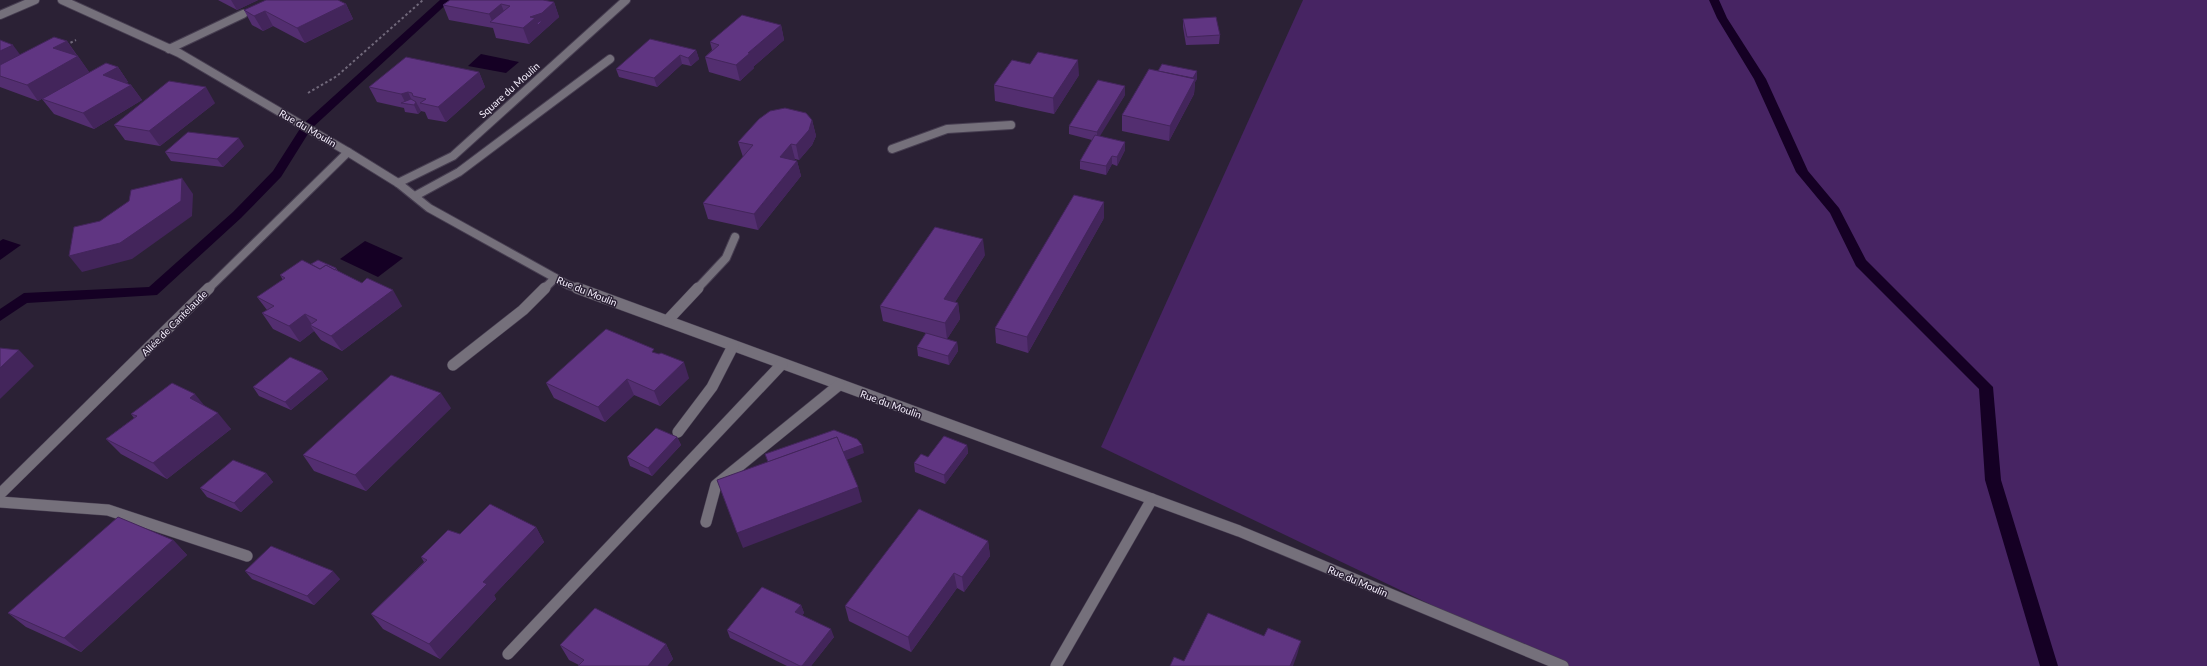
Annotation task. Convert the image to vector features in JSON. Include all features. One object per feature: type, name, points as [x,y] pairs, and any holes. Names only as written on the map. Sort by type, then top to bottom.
[{"type":"street","points":[[0,15],[35,0]]},
{"type":"street","name":"Rue du Moulin","points":[[62,0],[169,49],[348,152],[398,183],[429,208],[555,278],[733,346],[1239,531],[1563,666]]},
{"type":"street","name":"Square du Moulin","points":[[398,183],[453,156],[626,0]]},
{"type":"street","points":[[169,49],[244,14]]},
{"type":"street","points":[[415,196],[459,172],[610,59]]},
{"type":"street","points":[[892,149],[947,129],[1011,125]]},
{"type":"street","name":"Allée de Cantelaude","points":[[0,494],[348,152]]},
{"type":"street","points":[[667,321],[726,258],[735,237]]},
{"type":"street","points":[[453,365],[523,310],[555,278]]},
{"type":"street","points":[[678,432],[712,387],[733,346]]},
{"type":"street","points":[[508,654],[782,364]]},
{"type":"street","points":[[706,522],[716,485],[839,385]]},
{"type":"street","points":[[1056,666],[1152,500]]},
{"type":"street","points":[[0,502],[108,510],[247,556]]},
{"type":"path","points":[[306,94],[337,76],[423,0]]},
{"type":"path","points":[[62,47],[111,22]]},
{"type":"shaded area","points":[[1303,0],[2207,0],[2207,666],[1559,666],[1101,447]]},
{"type":"shaded area","points":[[481,54],[519,62],[506,73],[468,66]]},
{"type":"shaded area","points":[[3,239],[21,245],[0,260],[0,241]]},
{"type":"shaded area","points":[[365,241],[403,258],[378,277],[340,259]]},
{"type":"building","points":[[266,0],[338,0],[346,4],[297,28],[265,11],[254,16],[244,10]]},
{"type":"building","points":[[450,0],[543,0],[554,2],[542,13],[530,17],[535,18],[523,28],[490,22],[510,6],[501,4],[489,14],[443,5]]},
{"type":"building","points":[[742,15],[781,25],[736,65],[705,57],[719,45],[710,42]]},
{"type":"building","points":[[1216,17],[1220,35],[1187,37],[1183,19]]},
{"type":"building","points":[[54,37],[67,41],[53,48],[78,56],[27,85],[0,76],[0,65]]},
{"type":"building","points":[[650,39],[696,50],[688,58],[680,55],[654,78],[616,69]]},
{"type":"building","points":[[0,40],[13,45],[0,51]]},
{"type":"building","points":[[1038,52],[1078,60],[1053,98],[994,85],[1012,60],[1030,64]]},
{"type":"building","points":[[406,57],[479,72],[438,107],[420,103],[426,99],[413,96],[412,93],[408,92],[401,94],[369,87]]},
{"type":"building","points":[[106,63],[118,67],[103,75],[131,85],[83,113],[42,99]]},
{"type":"building","points":[[1162,64],[1197,71],[1193,78],[1158,71]]},
{"type":"building","points":[[1149,69],[1195,79],[1170,126],[1122,115]]},
{"type":"building","points":[[1098,80],[1125,86],[1097,132],[1069,126]]},
{"type":"building","points":[[169,81],[206,87],[149,131],[114,125]]},
{"type":"building","points":[[411,99],[416,102],[414,105],[401,103]]},
{"type":"building","points":[[785,108],[806,113],[812,120],[809,130],[796,145],[791,144],[780,157],[797,161],[754,214],[703,203],[753,145],[738,142],[759,119],[770,111]]},
{"type":"building","points":[[188,132],[239,138],[217,159],[165,152]]},
{"type":"building","points":[[1095,135],[1125,142],[1117,157],[1112,156],[1106,166],[1080,161]]},
{"type":"building","points":[[182,178],[181,201],[120,243],[69,256],[74,227],[100,221],[129,201],[131,190]]},
{"type":"building","points":[[1074,195],[1104,202],[1027,337],[995,328]]},
{"type":"building","points":[[935,227],[983,239],[944,299],[958,303],[945,323],[880,306]]},
{"type":"building","points":[[302,260],[320,269],[326,265],[362,283],[367,278],[393,290],[331,336],[310,325],[317,320],[305,314],[289,326],[262,313],[274,306],[257,297],[285,278],[280,275]]},
{"type":"building","points":[[318,260],[336,268],[335,270],[326,265],[320,269],[311,264]]},
{"type":"building","points":[[606,329],[654,349],[652,352],[659,354],[661,353],[684,362],[654,391],[627,379],[598,407],[546,383]]},
{"type":"building","points":[[926,333],[957,342],[948,356],[917,347]]},
{"type":"building","points":[[0,348],[19,350],[0,368]]},
{"type":"building","points":[[290,357],[322,371],[285,402],[253,387]]},
{"type":"building","points":[[391,375],[441,393],[355,475],[303,455]]},
{"type":"building","points":[[172,383],[195,394],[190,398],[218,413],[153,463],[106,439],[137,416],[131,414]]},
{"type":"building","points":[[656,428],[677,437],[648,468],[627,457]]},
{"type":"building","points":[[834,430],[857,439],[862,445],[843,452],[837,437],[768,462],[765,454]]},
{"type":"building","points":[[944,436],[967,445],[944,475],[914,463],[921,454],[928,457]]},
{"type":"building","points":[[837,437],[858,487],[737,533],[717,480]]},
{"type":"building","points":[[233,460],[266,473],[234,503],[200,488]]},
{"type":"building","points":[[490,504],[536,527],[483,582],[487,584],[429,644],[371,614],[427,560],[421,557],[448,530],[460,534]]},
{"type":"building","points":[[919,509],[988,541],[962,577],[954,573],[908,637],[845,606]]},
{"type":"building","points":[[118,517],[173,540],[64,638],[8,613]]},
{"type":"building","points":[[271,546],[333,571],[307,596],[245,571]]},
{"type":"building","points":[[762,587],[801,605],[795,612],[831,629],[802,666],[727,630]]},
{"type":"building","points":[[595,608],[666,644],[648,666],[578,666],[584,660],[560,645]]},
{"type":"building","points":[[1208,613],[1264,636],[1268,628],[1301,641],[1290,666],[1170,666],[1174,657],[1184,661]]},
{"type":"waterway","points":[[0,316],[24,298],[152,292],[237,215],[277,174],[307,127],[446,0]]},
{"type":"waterway","points":[[1714,0],[1722,18],[1760,79],[1802,172],[1835,211],[1861,263],[1986,387],[1993,480],[2049,666]]}]
